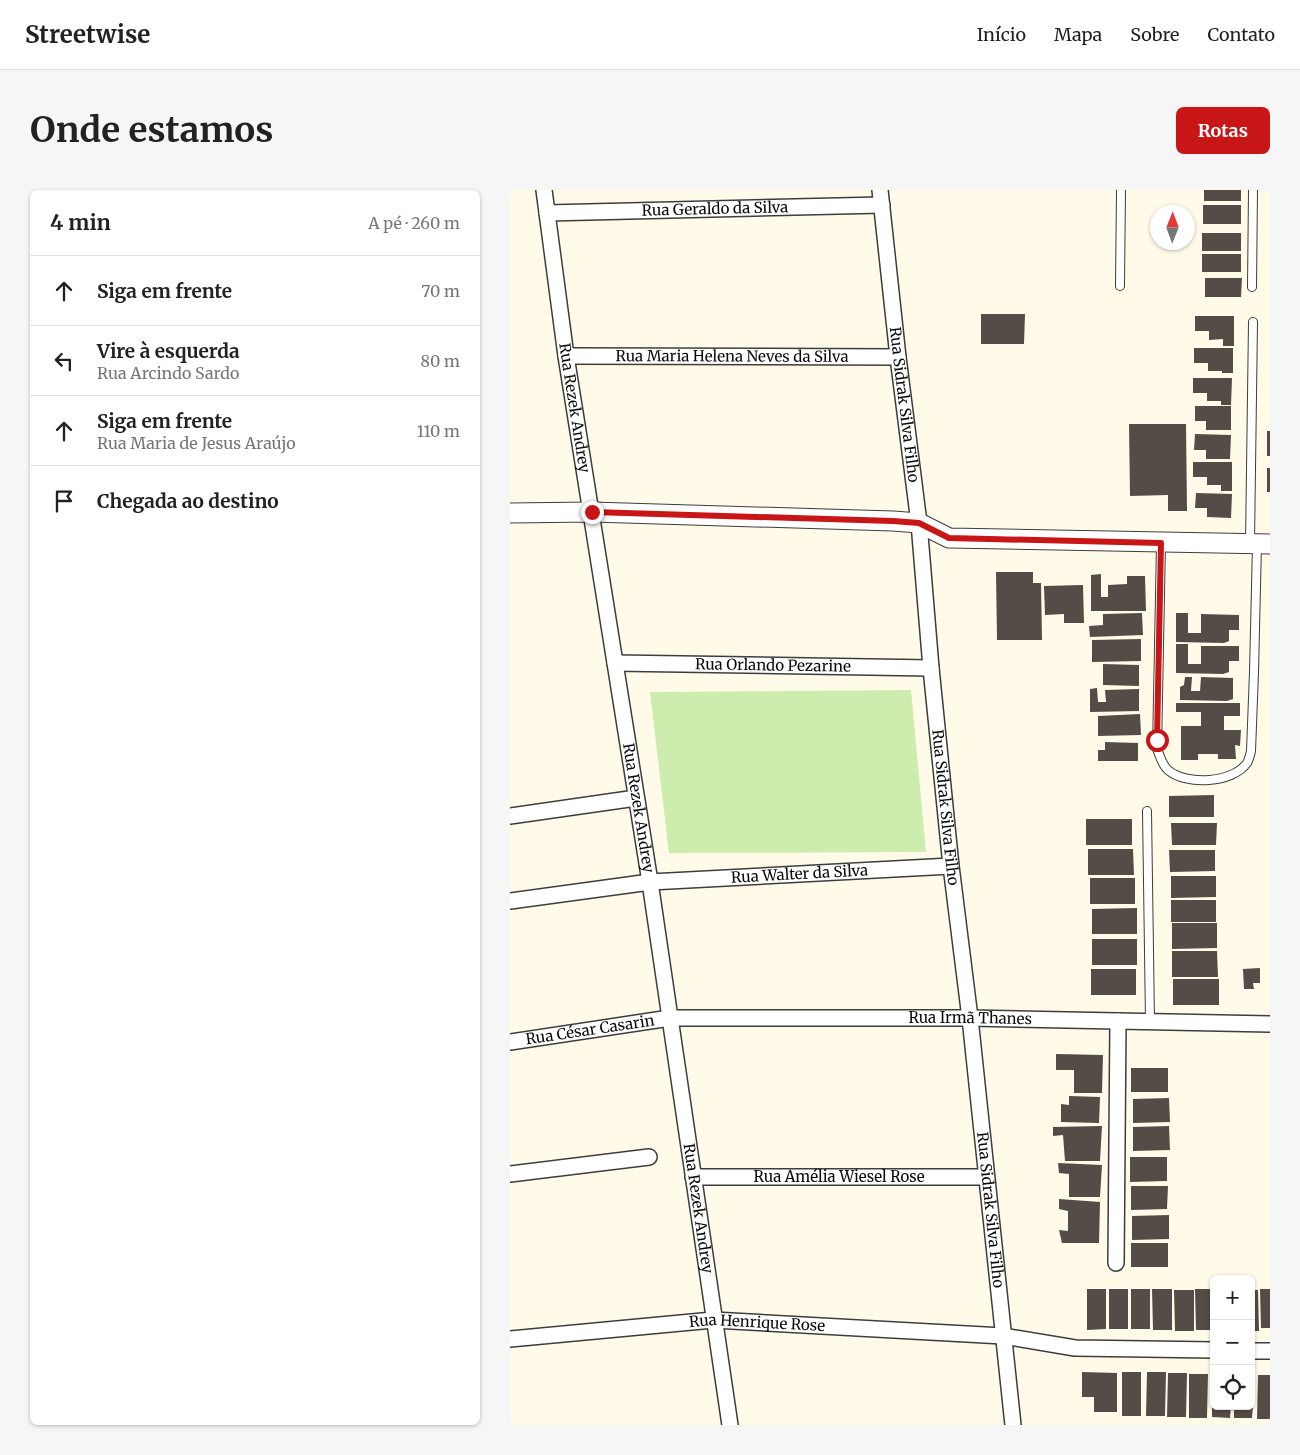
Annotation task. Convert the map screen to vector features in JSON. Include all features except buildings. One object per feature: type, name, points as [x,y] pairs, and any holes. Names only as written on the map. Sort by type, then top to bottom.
[{"type":"street","name":"Rua Rezek Andrey","points":[[544,190],[566,356],[650,882],[713,1320],[730,1425]]},
{"type":"street","name":"Rua Geraldo da Silva","points":[[547,213],[881,198]]},
{"type":"street","name":"Rua Sidrak Silva Filho","points":[[881,198],[898,357],[919,523],[931,668],[951,866],[970,1018],[1013,1425]]},
{"type":"street","name":"Rua Maria Helena Neves da Silva","points":[[566,356],[898,357]]},
{"type":"street","points":[[510,513],[592,512],[919,523],[949,538],[1259,544]]},
{"type":"street","name":"Rua Orlando Pezarine","points":[[615,663],[931,668]]},
{"type":"street","points":[[510,816],[636,798]]},
{"type":"street","name":"Rua Walter da Silva","points":[[510,901],[650,882],[951,866]]},
{"type":"street","name":"Rua Irmã Thanes","points":[[670,1018],[970,1018],[1270,1024]]},
{"type":"street","name":"Rua César Casarin","points":[[510,1042],[670,1018]]},
{"type":"street","points":[[1116,1263],[1118,1021]]},
{"type":"street","points":[[510,1174],[649,1157]]},
{"type":"street","name":"Rua Amélia Wiesel Rose","points":[[693,1177],[986,1177]]},
{"type":"street","name":"Rua Henrique Rose","points":[[510,1339],[713,1320],[1003,1336],[1075,1348],[1210,1350]]},
{"type":"street","points":[[1255,1351],[1270,1351]]},
{"type":"lane","points":[[1120,286],[1121,190]]},
{"type":"lane","points":[[1252,287],[1253,190]]},
{"type":"lane","points":[[1161,543],[1157,749],[1166,769],[1175,775],[1191,779],[1216,780],[1237,772],[1248,762],[1251,751],[1259,544],[1252,322]]},
{"type":"lane","points":[[1147,811],[1150,1021]]},
{"type":"green space","points":[[911,690],[926,852],[669,853],[650,692]]},
{"type":"route","points":[[592,512],[893,521],[919,523],[949,538],[1161,543],[1157,740]]}]
